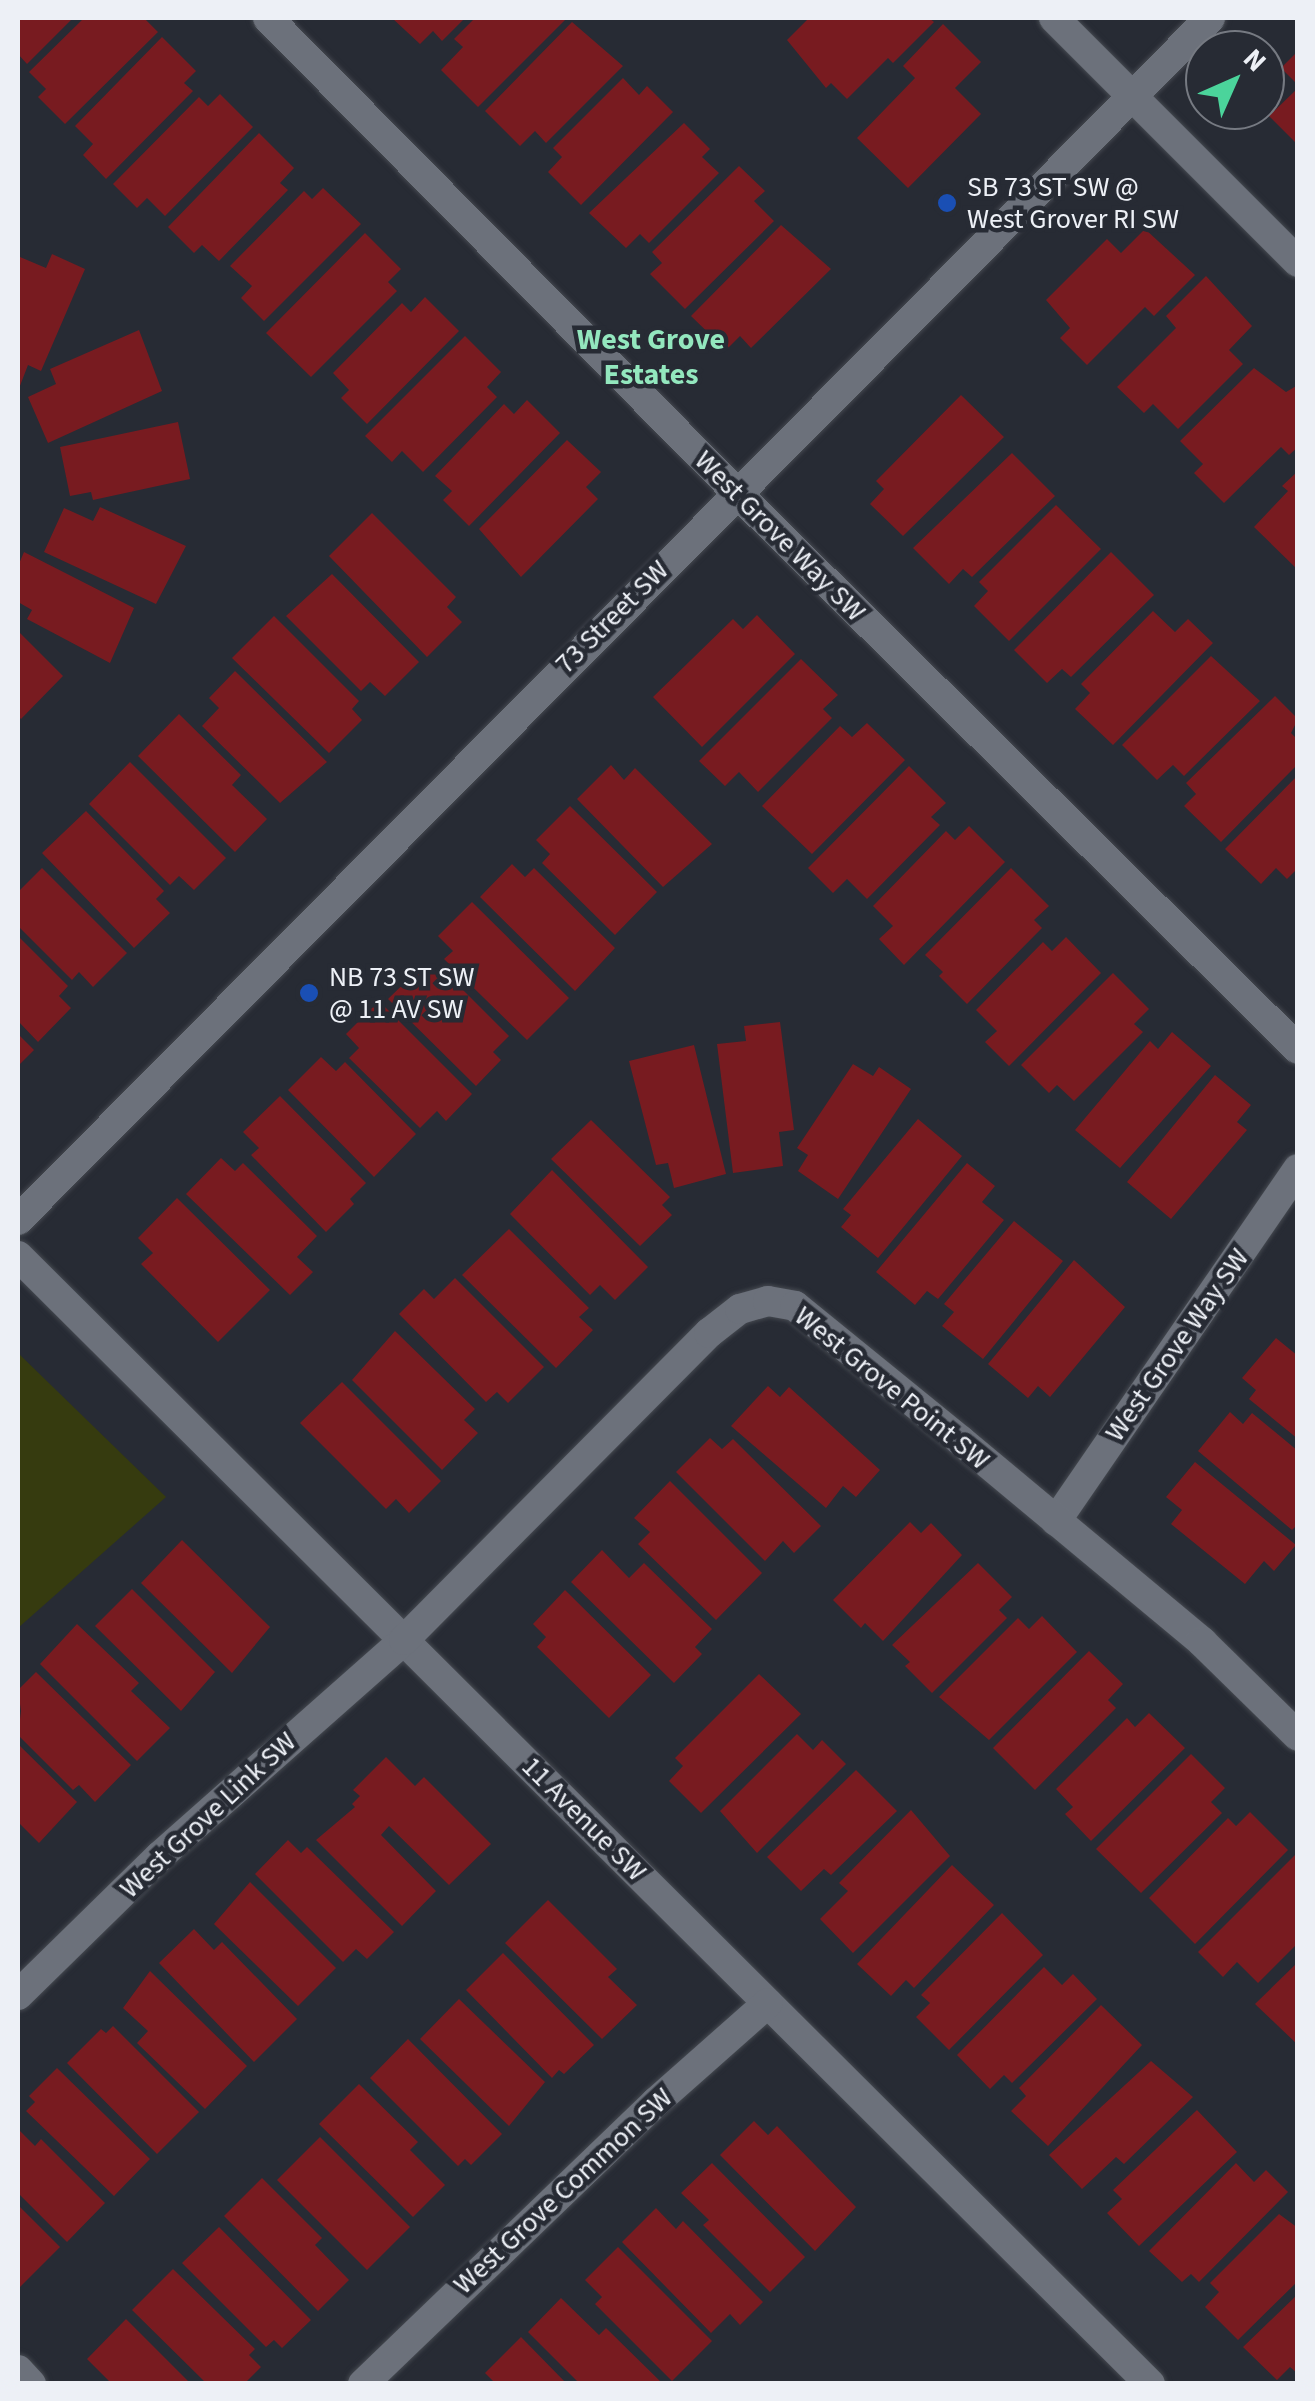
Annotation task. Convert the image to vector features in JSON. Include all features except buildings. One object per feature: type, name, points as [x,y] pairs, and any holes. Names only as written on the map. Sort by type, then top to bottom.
[{"type":"street","name":"West Grove Way SW","points":[[268,18],[736,492],[1298,1048]]},
{"type":"street","points":[[1054,18],[1298,262]]},
{"type":"street","name":"73 Street SW","points":[[18,1220],[1210,18]]},
{"type":"street","name":"West Grove Way SW","points":[[1056,1520],[1298,1169]]},
{"type":"street","name":"11 Avenue SW","points":[[18,1256],[1150,2384]]},
{"type":"street","name":"West Grove Point SW","points":[[404,1640],[710,1333],[740,1309],[768,1300],[795,1306],[1056,1520],[1222,1660],[1298,1736]]},
{"type":"street","name":"West Grove Link SW","points":[[18,1995],[160,1856],[404,1640]]},
{"type":"street","name":"West Grove Common SW","points":[[363,2384],[656,2102],[768,2003]]},
{"type":"street","points":[[18,2370],[31,2384]]},
{"type":"green space","points":[[18,1353],[166,1497],[18,1628]]},
{"type":"place","name":"SB 73 ST SW @ West Grover RI SW","points":[[947,203]]},
{"type":"place","name":"NB 73 ST SW @ 11 AV SW","points":[[309,993]]},
{"type":"district","name":"West Grove Estates","points":[[651,357]]}]
